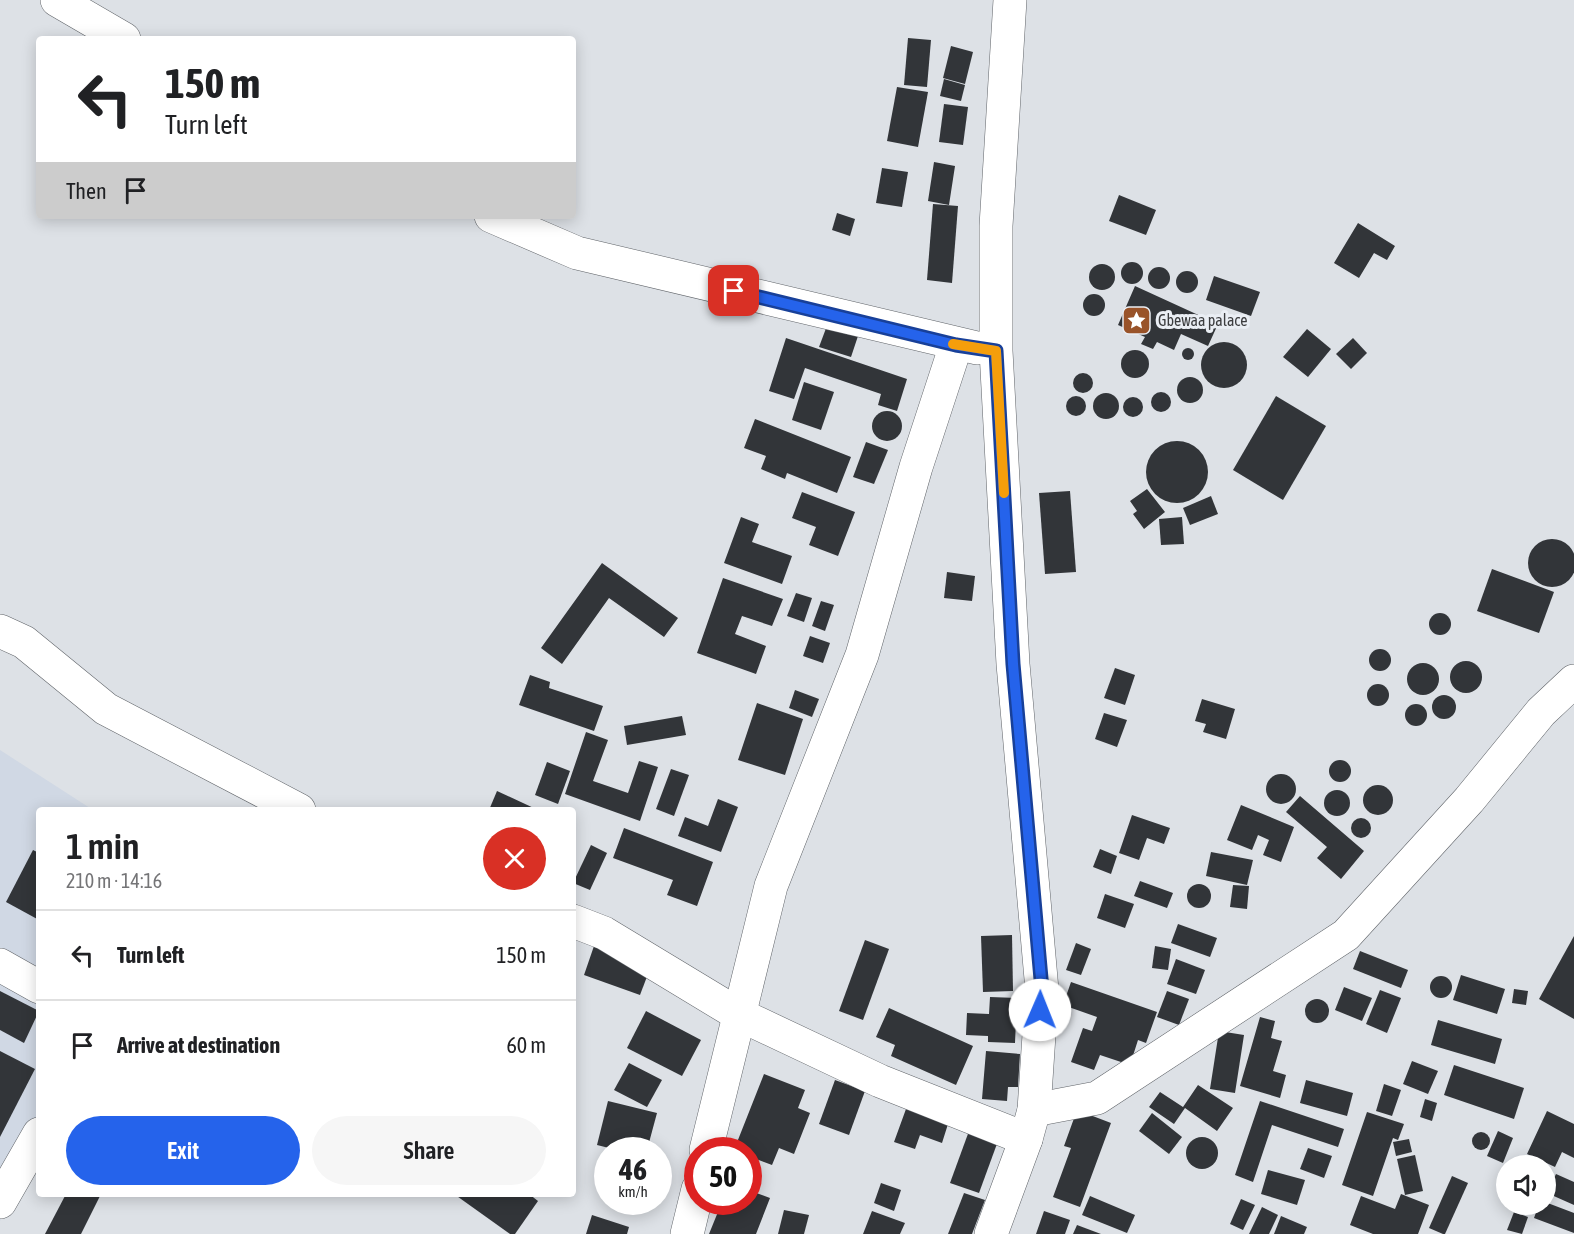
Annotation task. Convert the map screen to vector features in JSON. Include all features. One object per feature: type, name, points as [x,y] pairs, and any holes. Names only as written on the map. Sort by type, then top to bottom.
[{"type":"street","points":[[57,0],[119,36]]},
{"type":"street","points":[[991,1234],[1030,1124],[1042,990],[1013,664],[996,351],[996,226],[1010,0]]},
{"type":"street","points":[[498,219],[578,253],[956,345],[996,351]]},
{"type":"street","points":[[709,1137],[771,886],[862,655],[916,467],[956,345]]},
{"type":"street","points":[[0,631],[24,642],[106,709],[293,807]]},
{"type":"street","points":[[576,922],[604,933],[738,1014],[880,1081],[1030,1124],[1097,1098],[1346,935],[1469,800],[1541,712],[1574,681]]},
{"type":"street","points":[[0,965],[36,985]]},
{"type":"street","points":[[0,1202],[36,1139]]},
{"type":"street","points":[[687,1234],[692,1215]]},
{"type":"shaded area","points":[[0,750],[88,807],[36,807],[36,1161],[0,1221]]},
{"type":"building","points":[[908,38],[931,40],[927,87],[904,85]]},
{"type":"building","points":[[951,46],[973,52],[965,84],[943,78]]},
{"type":"building","points":[[944,79],[965,85],[961,101],[940,96]]},
{"type":"building","points":[[897,87],[928,92],[918,147],[887,141]]},
{"type":"building","points":[[944,104],[968,107],[963,145],[939,142]]},
{"type":"building","points":[[934,162],[955,166],[949,205],[928,201]]},
{"type":"building","points":[[882,168],[908,172],[902,207],[876,203]]},
{"type":"building","points":[[1119,195],[1156,210],[1146,235],[1109,221]]},
{"type":"building","points":[[933,204],[958,206],[952,283],[927,280]]},
{"type":"building","points":[[837,213],[855,219],[850,236],[832,230]]},
{"type":"building","points":[[1358,223],[1395,246],[1387,260],[1374,253],[1359,278],[1334,263]]},
{"type":"building","points":[[1132,262],[1140,265],[1143,273],[1140,281],[1132,284],[1124,281],[1121,273],[1124,265]]},
{"type":"building","points":[[1102,264],[1111,268],[1115,277],[1111,286],[1102,290],[1093,286],[1089,277],[1093,268]]},
{"type":"building","points":[[1159,267],[1167,270],[1170,278],[1167,286],[1159,289],[1151,286],[1148,278],[1151,270]]},
{"type":"building","points":[[1187,271],[1195,274],[1198,282],[1195,290],[1187,293],[1179,290],[1176,282],[1179,274]]},
{"type":"building","points":[[1214,276],[1260,292],[1251,316],[1206,300]]},
{"type":"building","points":[[1135,286],[1218,324],[1208,346],[1181,334],[1174,350],[1157,342],[1153,349],[1141,344],[1145,337],[1118,325]]},
{"type":"building","points":[[1094,294],[1102,297],[1105,305],[1102,313],[1094,316],[1086,313],[1083,305],[1086,297]]},
{"type":"building","points":[[828,323],[859,333],[851,357],[819,347]]},
{"type":"building","points":[[1307,329],[1331,349],[1308,377],[1283,357]]},
{"type":"building","points":[[786,338],[907,379],[897,411],[878,405],[881,394],[805,368],[794,399],[769,391]]},
{"type":"building","points":[[1353,338],[1367,353],[1351,369],[1336,354]]},
{"type":"building","points":[[1224,342],[1233,343],[1240,349],[1246,356],[1246,374],[1240,381],[1233,387],[1224,388],[1215,387],[1208,381],[1202,374],[1201,365],[1202,356],[1208,349],[1215,343]]},
{"type":"building","points":[[1190,348],[1194,354],[1190,360],[1186,360],[1182,352]]},
{"type":"building","points":[[1135,350],[1145,354],[1149,364],[1145,374],[1135,378],[1125,374],[1121,364],[1125,354]]},
{"type":"building","points":[[1083,373],[1090,376],[1093,383],[1090,390],[1083,393],[1076,390],[1073,383],[1076,376]]},
{"type":"building","points":[[1190,377],[1200,380],[1203,390],[1200,400],[1190,403],[1180,400],[1177,390],[1180,380]]},
{"type":"building","points":[[804,382],[834,392],[821,430],[792,420]]},
{"type":"building","points":[[1161,392],[1168,395],[1171,402],[1168,409],[1161,412],[1154,409],[1151,402],[1154,395]]},
{"type":"building","points":[[1106,393],[1115,397],[1119,406],[1115,415],[1106,419],[1097,415],[1093,406],[1097,397]]},
{"type":"building","points":[[1076,396],[1083,399],[1086,406],[1083,413],[1076,416],[1069,413],[1066,406],[1069,399]]},
{"type":"building","points":[[1276,396],[1326,426],[1283,500],[1233,470]]},
{"type":"building","points":[[1133,397],[1140,400],[1143,407],[1140,414],[1133,417],[1126,414],[1123,407],[1126,400]]},
{"type":"building","points":[[887,411],[898,415],[902,426],[898,437],[887,441],[876,437],[872,426],[876,415]]},
{"type":"building","points":[[755,419],[851,457],[837,493],[787,473],[785,479],[761,469],[766,456],[744,448]]},
{"type":"building","points":[[1177,441],[1199,450],[1208,472],[1199,494],[1177,503],[1155,494],[1146,472],[1155,450]]},
{"type":"building","points":[[866,442],[888,450],[874,484],[853,477]]},
{"type":"building","points":[[1147,489],[1165,512],[1144,529],[1133,514],[1137,511],[1130,501]]},
{"type":"building","points":[[1070,491],[1076,572],[1045,574],[1039,493]]},
{"type":"building","points":[[802,492],[855,512],[838,556],[809,545],[816,527],[792,518]]},
{"type":"building","points":[[1211,496],[1218,514],[1190,525],[1183,508]]},
{"type":"building","points":[[741,517],[759,524],[752,542],[792,556],[782,584],[724,563]]},
{"type":"building","points":[[1182,517],[1184,544],[1161,545],[1159,519]]},
{"type":"building","points":[[1547,539],[1557,539],[1565,543],[1574,554],[1575,570],[1572,576],[1557,587],[1547,587],[1539,583],[1528,568],[1528,558],[1532,550]]},
{"type":"building","points":[[602,563],[678,618],[664,637],[609,598],[562,664],[541,648]]},
{"type":"building","points":[[1492,569],[1554,592],[1539,633],[1477,611]]},
{"type":"building","points":[[947,572],[975,576],[972,601],[944,598]]},
{"type":"building","points":[[723,578],[783,599],[772,626],[742,616],[735,634],[766,646],[756,674],[697,653]]},
{"type":"building","points":[[796,593],[812,598],[804,622],[787,616]]},
{"type":"building","points":[[821,601],[834,605],[825,631],[812,626]]},
{"type":"building","points":[[1436,613],[1444,613],[1451,620],[1451,628],[1444,635],[1436,635],[1429,628],[1429,620]]},
{"type":"building","points":[[810,636],[830,643],[823,663],[803,656]]},
{"type":"building","points":[[1380,649],[1388,652],[1391,660],[1388,668],[1380,671],[1372,668],[1369,660],[1372,652]]},
{"type":"building","points":[[1466,661],[1478,665],[1482,677],[1478,689],[1466,693],[1454,689],[1450,677],[1454,665]]},
{"type":"building","points":[[1423,663],[1434,668],[1439,679],[1434,690],[1423,695],[1412,690],[1407,679],[1412,668]]},
{"type":"building","points":[[1115,668],[1135,675],[1125,705],[1104,698]]},
{"type":"building","points":[[530,675],[550,682],[549,688],[603,706],[594,731],[519,705]]},
{"type":"building","points":[[1378,684],[1386,687],[1389,695],[1386,703],[1378,706],[1370,703],[1367,695],[1370,687]]},
{"type":"building","points":[[795,690],[819,699],[812,717],[789,708]]},
{"type":"building","points":[[1444,695],[1453,698],[1456,707],[1453,716],[1444,719],[1435,716],[1432,707],[1435,698]]},
{"type":"building","points":[[1202,699],[1235,709],[1226,739],[1203,732],[1206,724],[1195,721]]},
{"type":"building","points":[[757,703],[803,719],[785,775],[738,760]]},
{"type":"building","points":[[1412,704],[1420,704],[1427,711],[1427,719],[1420,726],[1412,726],[1405,719],[1405,711]]},
{"type":"building","points":[[1104,713],[1127,720],[1117,747],[1095,739]]},
{"type":"building","points":[[682,716],[686,735],[627,745],[624,726]]},
{"type":"building","points":[[586,732],[608,740],[593,781],[628,793],[639,761],[658,767],[640,821],[565,794]]},
{"type":"building","points":[[1340,760],[1348,763],[1351,771],[1348,779],[1340,782],[1332,779],[1329,771],[1332,763]]},
{"type":"building","points":[[547,762],[570,771],[558,804],[535,795]]},
{"type":"building","points":[[671,769],[689,775],[674,816],[656,809]]},
{"type":"building","points":[[1281,774],[1287,775],[1295,783],[1295,795],[1287,803],[1281,804],[1275,803],[1267,795],[1266,789],[1267,783],[1275,775]]},
{"type":"building","points":[[1378,785],[1389,789],[1393,800],[1389,811],[1378,815],[1367,811],[1363,800],[1367,789]]},
{"type":"building","points":[[1337,790],[1346,794],[1350,803],[1346,812],[1337,816],[1328,812],[1324,803],[1328,794]]},
{"type":"building","points":[[497,791],[532,807],[490,807]]},
{"type":"building","points":[[1300,796],[1364,851],[1341,879],[1317,858],[1327,847],[1286,812]]},
{"type":"building","points":[[718,799],[738,807],[721,852],[678,836],[685,817],[708,826]]},
{"type":"building","points":[[1241,805],[1294,827],[1281,862],[1263,855],[1269,840],[1258,835],[1252,850],[1227,840]]},
{"type":"building","points":[[1132,815],[1170,828],[1164,844],[1147,838],[1139,860],[1119,853]]},
{"type":"building","points":[[1361,818],[1368,821],[1371,828],[1368,835],[1361,838],[1354,835],[1351,828],[1354,821]]},
{"type":"building","points":[[624,828],[713,862],[697,906],[667,895],[673,880],[613,858]]},
{"type":"building","points":[[591,845],[607,853],[590,890],[576,884],[576,877]]},
{"type":"building","points":[[1100,849],[1117,856],[1111,874],[1093,867]]},
{"type":"building","points":[[33,850],[36,852],[36,918],[6,902]]},
{"type":"building","points":[[1211,852],[1253,860],[1247,885],[1206,876]]},
{"type":"building","points":[[1140,881],[1173,893],[1167,908],[1134,896]]},
{"type":"building","points":[[1199,884],[1208,887],[1211,896],[1208,905],[1199,908],[1190,905],[1187,896],[1190,887]]},
{"type":"building","points":[[1233,885],[1249,886],[1247,909],[1230,907]]},
{"type":"building","points":[[1105,894],[1134,904],[1125,928],[1097,918]]},
{"type":"building","points":[[1178,924],[1217,938],[1210,957],[1171,943]]},
{"type":"building","points":[[1012,935],[1013,991],[983,992],[981,936]]},
{"type":"building","points":[[1574,936],[1574,1019],[1539,999]]},
{"type":"building","points":[[865,940],[889,949],[863,1020],[839,1011]]},
{"type":"building","points":[[1076,943],[1091,949],[1081,975],[1066,970]]},
{"type":"building","points":[[594,946],[651,966],[640,995],[584,975]]},
{"type":"building","points":[[1155,946],[1171,949],[1168,970],[1152,968]]},
{"type":"building","points":[[1360,951],[1408,970],[1401,988],[1353,969]]},
{"type":"building","points":[[1176,959],[1205,970],[1196,994],[1167,984]]},
{"type":"building","points":[[1461,975],[1505,989],[1497,1014],[1453,1000]]},
{"type":"building","points":[[1441,976],[1449,979],[1452,987],[1449,995],[1441,998],[1433,995],[1430,987],[1433,979]]},
{"type":"building","points":[[1071,982],[1157,1012],[1146,1043],[1138,1040],[1130,1065],[1100,1055],[1094,1070],[1071,1062],[1083,1028],[1092,1031],[1097,1017],[1063,1005]]},
{"type":"building","points":[[1344,987],[1372,998],[1362,1021],[1335,1010]]},
{"type":"building","points":[[1514,989],[1528,991],[1526,1005],[1512,1003]]},
{"type":"building","points":[[1380,990],[1401,998],[1387,1033],[1366,1024]]},
{"type":"building","points":[[0,991],[36,1009],[36,1017],[24,1043],[0,1030]]},
{"type":"building","points":[[1167,991],[1189,999],[1179,1025],[1157,1017]]},
{"type":"building","points":[[990,997],[1017,998],[1015,1043],[988,1042],[988,1036],[966,1035],[967,1013],[989,1014]]},
{"type":"building","points":[[1317,999],[1326,1002],[1329,1011],[1326,1020],[1317,1023],[1308,1020],[1305,1011],[1308,1002]]},
{"type":"building","points":[[889,1008],[973,1046],[956,1085],[891,1056],[895,1045],[876,1037]]},
{"type":"building","points":[[646,1011],[701,1040],[682,1076],[627,1048]]},
{"type":"building","points":[[1260,1017],[1275,1021],[1271,1038],[1282,1041],[1273,1071],[1286,1075],[1280,1098],[1240,1086]]},
{"type":"building","points":[[1438,1020],[1502,1039],[1495,1064],[1431,1045]]},
{"type":"building","points":[[1219,1031],[1244,1035],[1235,1093],[1210,1089]]},
{"type":"building","points":[[0,1051],[35,1069],[0,1137]]},
{"type":"building","points":[[986,1051],[1020,1054],[1018,1087],[1008,1087],[1007,1101],[982,1099]]},
{"type":"building","points":[[1412,1061],[1438,1071],[1428,1094],[1403,1084]]},
{"type":"building","points":[[629,1063],[662,1080],[647,1107],[614,1090]]},
{"type":"building","points":[[1454,1065],[1524,1088],[1514,1119],[1444,1095]]},
{"type":"building","points":[[764,1074],[805,1090],[798,1108],[810,1113],[794,1154],[779,1148],[772,1165],[762,1161],[762,1137],[739,1137]]},
{"type":"building","points":[[835,1080],[865,1091],[849,1135],[819,1124]]},
{"type":"building","points":[[1306,1080],[1353,1093],[1347,1116],[1300,1103]]},
{"type":"building","points":[[1384,1084],[1401,1090],[1392,1116],[1376,1111]]},
{"type":"building","points":[[1198,1085],[1233,1108],[1217,1131],[1185,1108],[1174,1124],[1149,1107],[1160,1092],[1183,1107]]},
{"type":"building","points":[[1425,1099],[1437,1103],[1432,1121],[1420,1117]]},
{"type":"building","points":[[608,1101],[657,1113],[651,1137],[599,1137]]},
{"type":"building","points":[[1260,1101],[1344,1129],[1338,1147],[1272,1125],[1253,1182],[1235,1175]]},
{"type":"building","points":[[906,1109],[948,1124],[942,1143],[920,1135],[915,1149],[894,1142]]},
{"type":"building","points":[[1077,1110],[1111,1123],[1080,1207],[1053,1197],[1071,1148],[1064,1146]]},
{"type":"building","points":[[1547,1111],[1574,1124],[1574,1158],[1562,1152],[1556,1165],[1556,1155],[1527,1154]]},
{"type":"building","points":[[1367,1112],[1404,1124],[1398,1140],[1393,1138],[1373,1196],[1342,1185]]},
{"type":"building","points":[[1152,1113],[1182,1137],[1169,1154],[1139,1131]]},
{"type":"building","points":[[969,1131],[998,1141],[979,1193],[950,1183]]},
{"type":"building","points":[[1498,1131],[1513,1138],[1506,1155],[1496,1155],[1496,1160],[1487,1156]]},
{"type":"building","points":[[1481,1132],[1487,1135],[1490,1141],[1487,1147],[1481,1150],[1475,1147],[1472,1141],[1475,1135]]},
{"type":"building","points":[[1202,1137],[1213,1142],[1218,1153],[1213,1164],[1202,1169],[1191,1164],[1186,1153],[1191,1142]]},
{"type":"building","points":[[1409,1139],[1412,1152],[1396,1156],[1393,1142]]},
{"type":"building","points":[[1308,1148],[1332,1156],[1324,1178],[1300,1169]]},
{"type":"building","points":[[1415,1155],[1423,1191],[1405,1195],[1397,1159]]},
{"type":"building","points":[[1268,1170],[1305,1180],[1297,1205],[1261,1194]]},
{"type":"building","points":[[1556,1174],[1574,1182],[1574,1205],[1556,1197]]},
{"type":"building","points":[[1452,1176],[1468,1183],[1443,1234],[1429,1228]]},
{"type":"building","points":[[881,1183],[901,1190],[894,1211],[874,1203]]},
{"type":"building","points":[[964,1193],[985,1200],[972,1234],[948,1234]]},
{"type":"building","points":[[1401,1194],[1429,1205],[1418,1234],[1373,1234],[1350,1225],[1361,1196],[1395,1209]]},
{"type":"building","points":[[762,1195],[770,1198],[756,1234],[709,1234],[717,1215],[762,1215]]},
{"type":"building","points":[[1090,1196],[1135,1215],[1127,1233],[1082,1215]]},
{"type":"building","points":[[64,1197],[100,1197],[81,1234],[45,1234]]},
{"type":"building","points":[[458,1197],[533,1197],[538,1201],[515,1234],[510,1234]]},
{"type":"building","points":[[1241,1199],[1255,1205],[1243,1230],[1230,1224]]},
{"type":"building","points":[[1556,1206],[1574,1213],[1574,1233],[1534,1218],[1535,1215],[1556,1215]]},
{"type":"building","points":[[1262,1207],[1278,1215],[1269,1234],[1249,1234]]},
{"type":"building","points":[[784,1210],[809,1215],[804,1234],[778,1234]]},
{"type":"building","points":[[872,1211],[905,1223],[900,1234],[863,1234]]},
{"type":"building","points":[[1044,1211],[1070,1220],[1065,1234],[1036,1234]]},
{"type":"building","points":[[592,1215],[629,1227],[627,1234],[586,1234]]},
{"type":"building","points":[[1513,1215],[1528,1217],[1522,1234],[1507,1230]]},
{"type":"building","points":[[1281,1216],[1307,1227],[1304,1234],[1274,1234]]},
{"type":"building","points":[[1077,1225],[1101,1234],[1073,1234]]},
{"type":"slow traffic","points":[[953,344],[996,351],[1004,493]]},
{"type":"place","name":"Gbewaa palace","points":[[1137,320]]},
{"type":"route","points":[[734,291],[956,345],[996,351],[1013,664],[1042,990],[1040,1010]]}]
